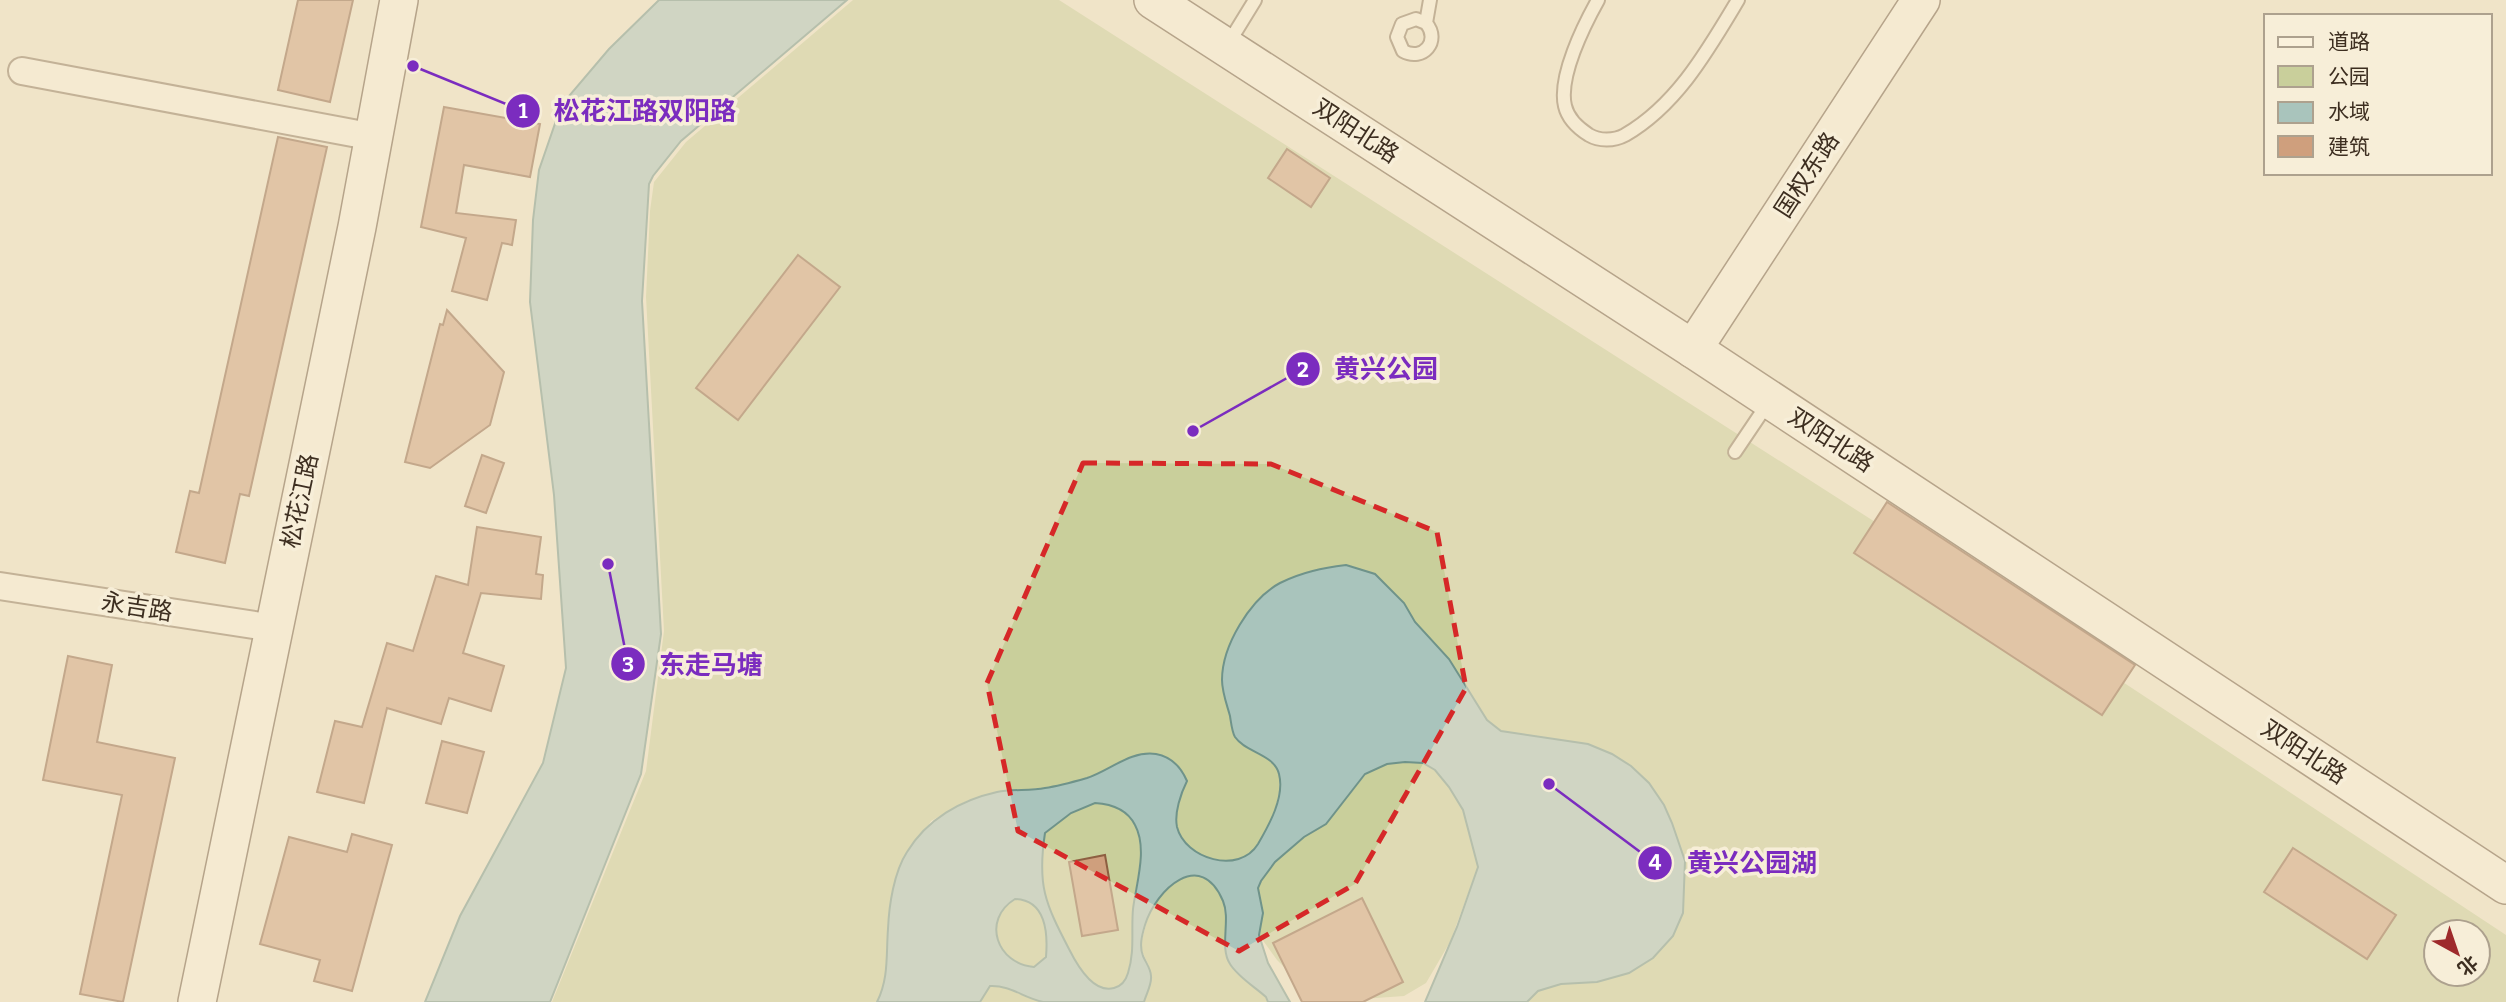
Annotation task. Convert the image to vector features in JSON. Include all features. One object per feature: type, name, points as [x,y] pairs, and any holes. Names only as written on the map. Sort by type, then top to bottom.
[{"type":"street","name":"松花江路","points":[[197,1002],[374,138],[399,0]]},
{"type":"street","name":"双阳北路","points":[[1153,0],[1693,349],[2506,885]]},
{"type":"street","name":"国权东路","points":[[1693,349],[1922,0]]},
{"type":"street","points":[[23,71],[374,138]]},
{"type":"street","name":"永吉路","points":[[0,586],[274,628]]},
{"type":"lane","points":[[1226,47],[1255,0]]},
{"type":"lane","points":[[1426,23],[1430,0]]},
{"type":"lane","points":[[1598,0],[1577,37],[1565,86],[1564,105],[1570,118],[1581,130],[1595,139],[1622,136],[1676,92],[1693,71],[1738,0]]},
{"type":"lane","points":[[1735,452],[1770,400]]},
{"type":"highlighted area","points":[[1083,463],[1271,464],[1437,532],[1466,688],[1355,884],[1239,951],[1018,831],[987,683]]},
{"type":"green space","points":[[853,0],[1059,0],[2044,630],[2480,918],[2422,918],[2422,988],[2492,988],[2492,926],[2506,935],[2506,1002],[1527,1002],[1538,991],[1561,984],[1597,982],[1683,913],[1685,861],[1664,805],[1631,766],[1588,744],[1501,732],[1487,720],[1449,659],[1415,622],[1404,603],[1232,642],[1224,662],[1223,680],[1234,732],[1245,746],[1274,765],[1278,771],[1280,785],[1268,827],[1259,845],[1246,855],[1223,860],[1200,854],[1190,847],[1182,838],[1176,822],[1178,804],[1187,781],[1121,762],[1078,781],[1046,788],[999,791],[967,801],[931,821],[897,879],[888,929],[884,989],[877,1002],[552,1002],[646,771],[664,631],[646,297],[654,182],[686,142]]},
{"type":"green space","points":[[1423,763],[1435,770],[1449,787],[1463,810],[1478,867],[1450,942],[1426,983],[1404,996],[1348,1000],[1295,978],[1277,960],[1259,935],[1263,913],[1258,888],[1275,862],[1304,837],[1326,824],[1366,774],[1387,764]]},
{"type":"green space","points":[[1095,803],[1113,806],[1128,815],[1139,834],[1141,856],[1133,909],[1130,965],[1121,984],[1106,989],[1093,983],[1076,963],[1049,906],[1042,867],[1045,833],[1071,813]]},
{"type":"green space","points":[[1195,875],[1209,881],[1218,889],[1223,900],[1225,948],[1230,965],[1266,997],[1268,1002],[1144,1002],[1149,966],[1140,947],[1149,914],[1163,891],[1173,882]]},
{"type":"green space","points":[[1015,899],[1033,905],[1043,919],[1046,957],[1034,967],[1011,958],[998,940],[998,918]]},
{"type":"green space","points":[[990,986],[1004,988],[1043,1002],[980,1002]]},
{"type":"water","points":[[659,0],[847,0],[681,141],[649,184],[642,301],[661,634],[641,774],[550,1002],[425,1002],[460,916],[543,763],[566,668],[554,495],[530,302],[533,220],[539,170],[558,115],[569,96],[609,49]]},
{"type":"water","points":[[1346,565],[1375,574],[1404,603],[1415,622],[1449,659],[1487,720],[1501,731],[1588,744],[1631,766],[1649,783],[1664,805],[1685,861],[1683,913],[1673,936],[1653,958],[1629,973],[1597,982],[1561,984],[1538,991],[1527,1002],[1425,1002],[1457,927],[1478,867],[1463,810],[1449,787],[1435,770],[1423,763],[1405,762],[1387,764],[1365,774],[1326,824],[1304,837],[1275,862],[1261,881],[1258,888],[1263,913],[1259,935],[1268,963],[1290,1002],[1268,1002],[1266,997],[1233,969],[1225,950],[1226,916],[1223,901],[1214,885],[1203,877],[1192,876],[1169,888],[1151,911],[1145,925],[1141,948],[1151,979],[1144,1002],[1043,1002],[1004,988],[990,986],[980,1002],[877,1002],[885,975],[891,899],[902,860],[924,830],[946,813],[971,800],[997,792],[1066,784],[1095,775],[1138,755],[1156,754],[1175,763],[1187,781],[1182,791],[1176,821],[1182,838],[1190,848],[1201,855],[1226,861],[1249,853],[1258,844],[1271,820],[1278,801],[1280,783],[1279,774],[1272,762],[1246,747],[1234,735],[1222,685],[1227,653],[1248,612],[1269,590],[1296,576]],"holes":[[[1095,803],[1113,806],[1128,815],[1139,834],[1141,845],[1133,909],[1130,965],[1121,984],[1106,989],[1093,983],[1076,963],[1049,906],[1042,867],[1045,833],[1071,813]],[[1015,899],[1033,905],[1043,919],[1046,957],[1034,967],[1011,958],[998,940],[998,918]]]},
{"type":"building","points":[[298,0],[353,0],[330,102],[278,90]]},
{"type":"building","points":[[444,107],[540,124],[530,177],[464,165],[456,213],[516,220],[512,245],[502,243],[487,300],[452,291],[466,238],[421,227]]},
{"type":"building","points":[[278,137],[327,147],[249,496],[240,494],[225,563],[176,552],[190,491],[199,493]]},
{"type":"building","points":[[1287,149],[1330,178],[1311,207],[1268,178]]},
{"type":"building","points":[[798,255],[840,287],[738,420],[696,388]]},
{"type":"building","points":[[447,310],[504,372],[490,425],[430,468],[405,462],[440,324],[443,325]]},
{"type":"building","points":[[482,455],[504,463],[486,513],[465,506]]},
{"type":"building","points":[[1887,502],[2135,665],[2102,715],[1854,553]]},
{"type":"building","points":[[477,527],[541,537],[536,574],[543,575],[541,599],[481,593],[463,653],[504,666],[491,711],[449,698],[441,724],[387,708],[364,803],[317,792],[335,721],[362,727],[387,643],[413,651],[436,576],[468,585]]},
{"type":"building","points":[[68,656],[112,665],[97,742],[175,758],[123,1002],[80,994],[122,795],[43,780]]},
{"type":"building","points":[[442,741],[484,752],[467,813],[426,803]]},
{"type":"building","points":[[352,834],[392,845],[352,991],[314,981],[320,960],[260,944],[289,837],[347,852]]},
{"type":"building","points":[[2293,848],[2396,915],[2367,959],[2264,892]]},
{"type":"building","points":[[1105,855],[1118,930],[1082,936],[1069,862]]},
{"type":"building","points":[[1362,898],[1403,982],[1363,1002],[1302,1002],[1273,943]]},
{"type":"place","name":"松花江路双阳路","points":[[413,66]]},
{"type":"place","name":"黄兴公园","points":[[1193,431]]},
{"type":"place","name":"东走马塘","points":[[608,564]]},
{"type":"place","name":"黄兴公园湖","points":[[1549,784]]}]
